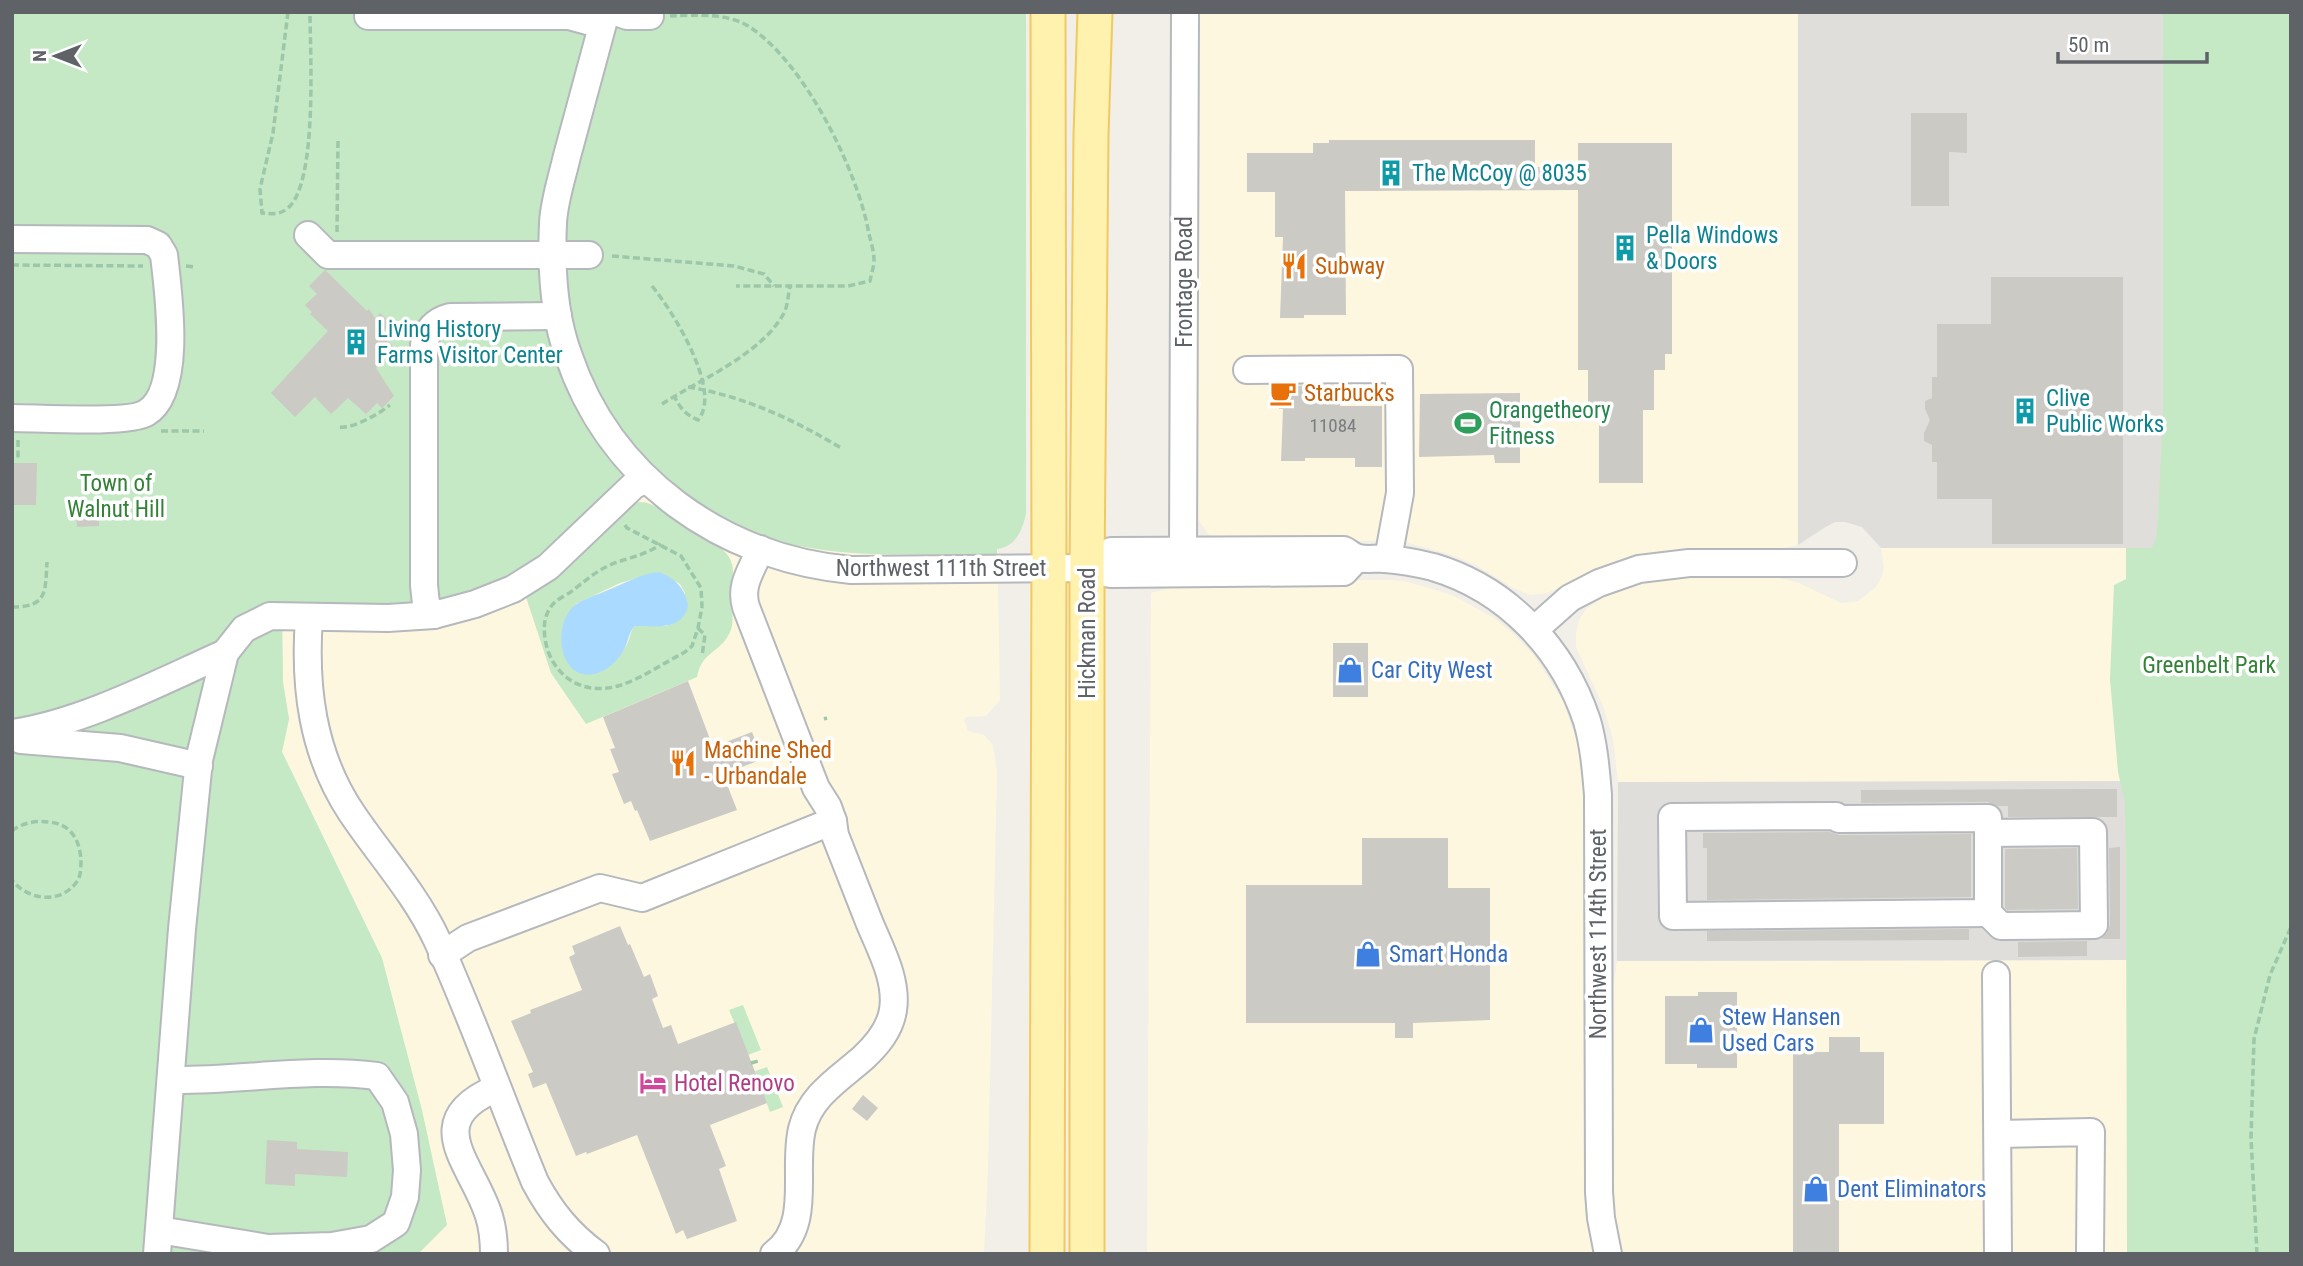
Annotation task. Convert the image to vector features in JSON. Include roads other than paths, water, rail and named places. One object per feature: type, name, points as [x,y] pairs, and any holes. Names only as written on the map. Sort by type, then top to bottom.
[{"type":"main road","name":"Hickman Road","points":[[1047,1254],[1048,12]]},
{"type":"main road","name":"Hickman Road","points":[[1087,1254],[1087,568],[1091,135],[1095,12]]},
{"type":"street","name":"Frontage Road","points":[[1183,551],[1185,12]]},
{"type":"street","points":[[368,16],[656,16]]},
{"type":"street","name":"Northwest 111th Street","points":[[608,17],[553,216],[554,290],[558,316],[568,355],[589,403],[612,439],[646,480],[701,522],[722,534],[760,549],[807,564],[851,570],[1087,568],[1110,574],[1344,572],[1357,558]]},
{"type":"street","points":[[308,235],[328,254],[589,255]]},
{"type":"street","points":[[12,239],[147,240],[158,245],[164,255],[169,334],[167,380],[160,400],[145,414],[125,419],[15,426]]},
{"type":"street","points":[[434,615],[426,604],[424,585],[426,334],[438,321],[450,317],[558,316]]},
{"type":"street","points":[[1247,370],[1399,369],[1400,493],[1388,559]]},
{"type":"street","points":[[171,1080],[324,1072],[377,1076],[395,1102],[404,1134],[407,1170],[405,1197],[396,1223],[371,1239],[332,1246],[268,1248],[158,1242],[182,929],[199,766],[213,695],[225,653],[244,629],[270,616],[388,618],[434,615],[475,604],[513,589],[548,567],[634,485],[646,480]]},
{"type":"street","points":[[760,549],[744,584],[743,595],[816,788],[833,821],[835,835],[890,974],[894,1001],[890,1023],[879,1041],[829,1086],[813,1105],[803,1126],[797,1216],[784,1250]]},
{"type":"street","name":"Northwest 111th Street","points":[[1087,568],[1111,551],[1345,550],[1357,558],[1414,562],[1446,571],[1489,593],[1515,611],[1534,630]]},
{"type":"street","points":[[1534,630],[1570,598],[1599,583],[1639,569],[1689,563],[1843,563]]},
{"type":"street","points":[[309,618],[307,651],[311,709],[326,764],[351,811],[426,920],[547,1205],[575,1238],[596,1254]]},
{"type":"street","name":"Northwest 114th Street","points":[[1534,630],[1558,661],[1577,696],[1594,754],[1598,796],[1599,1192],[1608,1254]]},
{"type":"street","points":[[12,733],[34,730],[92,710],[225,653]]},
{"type":"street","points":[[12,739],[120,748],[199,766]]},
{"type":"street","points":[[1988,832],[2093,832],[2094,925],[2001,926],[1988,913],[1988,832],[1988,818],[1672,817],[1673,916],[1988,913]]},
{"type":"street","points":[[442,955],[468,938],[600,888],[642,898],[833,821]]},
{"type":"street","points":[[1996,975],[1997,1254]]},
{"type":"street","points":[[494,1254],[490,1217],[458,1149],[455,1130],[467,1105],[476,1097],[497,1088]]},
{"type":"street","points":[[1997,1134],[2091,1132],[2090,1254]]},
{"type":"water","points":[[659,572],[675,581],[685,594],[688,606],[680,620],[667,625],[635,626],[619,657],[600,672],[587,675],[577,672],[569,665],[564,655],[562,631],[571,609],[584,600],[633,579]]},
{"type":"place","name":"The McCoy @ 8035","points":[[1391,173]]},
{"type":"place","name":"Pella Windows & Doors","points":[[1625,248]]},
{"type":"place","name":"Subway","points":[[1294,266]]},
{"type":"place","name":"Living History Farms Visitor Center","points":[[356,342]]},
{"type":"place","name":"Starbucks","points":[[1283,393]]},
{"type":"place","name":"Clive Public Works","points":[[2025,411]]},
{"type":"place","name":"Orangetheory Fitness","points":[[1468,423]]},
{"type":"place","name":"Car City West","points":[[1350,670]]},
{"type":"place","name":"Machine Shed - Urbandale","points":[[683,763]]},
{"type":"place","name":"Smart Honda","points":[[1368,954]]},
{"type":"place","name":"Stew Hansen Used Cars","points":[[1701,1030]]},
{"type":"place","name":"Hotel Renovo","points":[[653,1083]]},
{"type":"place","name":"Dent Eliminators","points":[[1816,1189]]},
{"type":"park label","name":"Town of Walnut Hill","points":[[116,496]]},
{"type":"park label","name":"Greenbelt Park","points":[[2209,665]]}]
